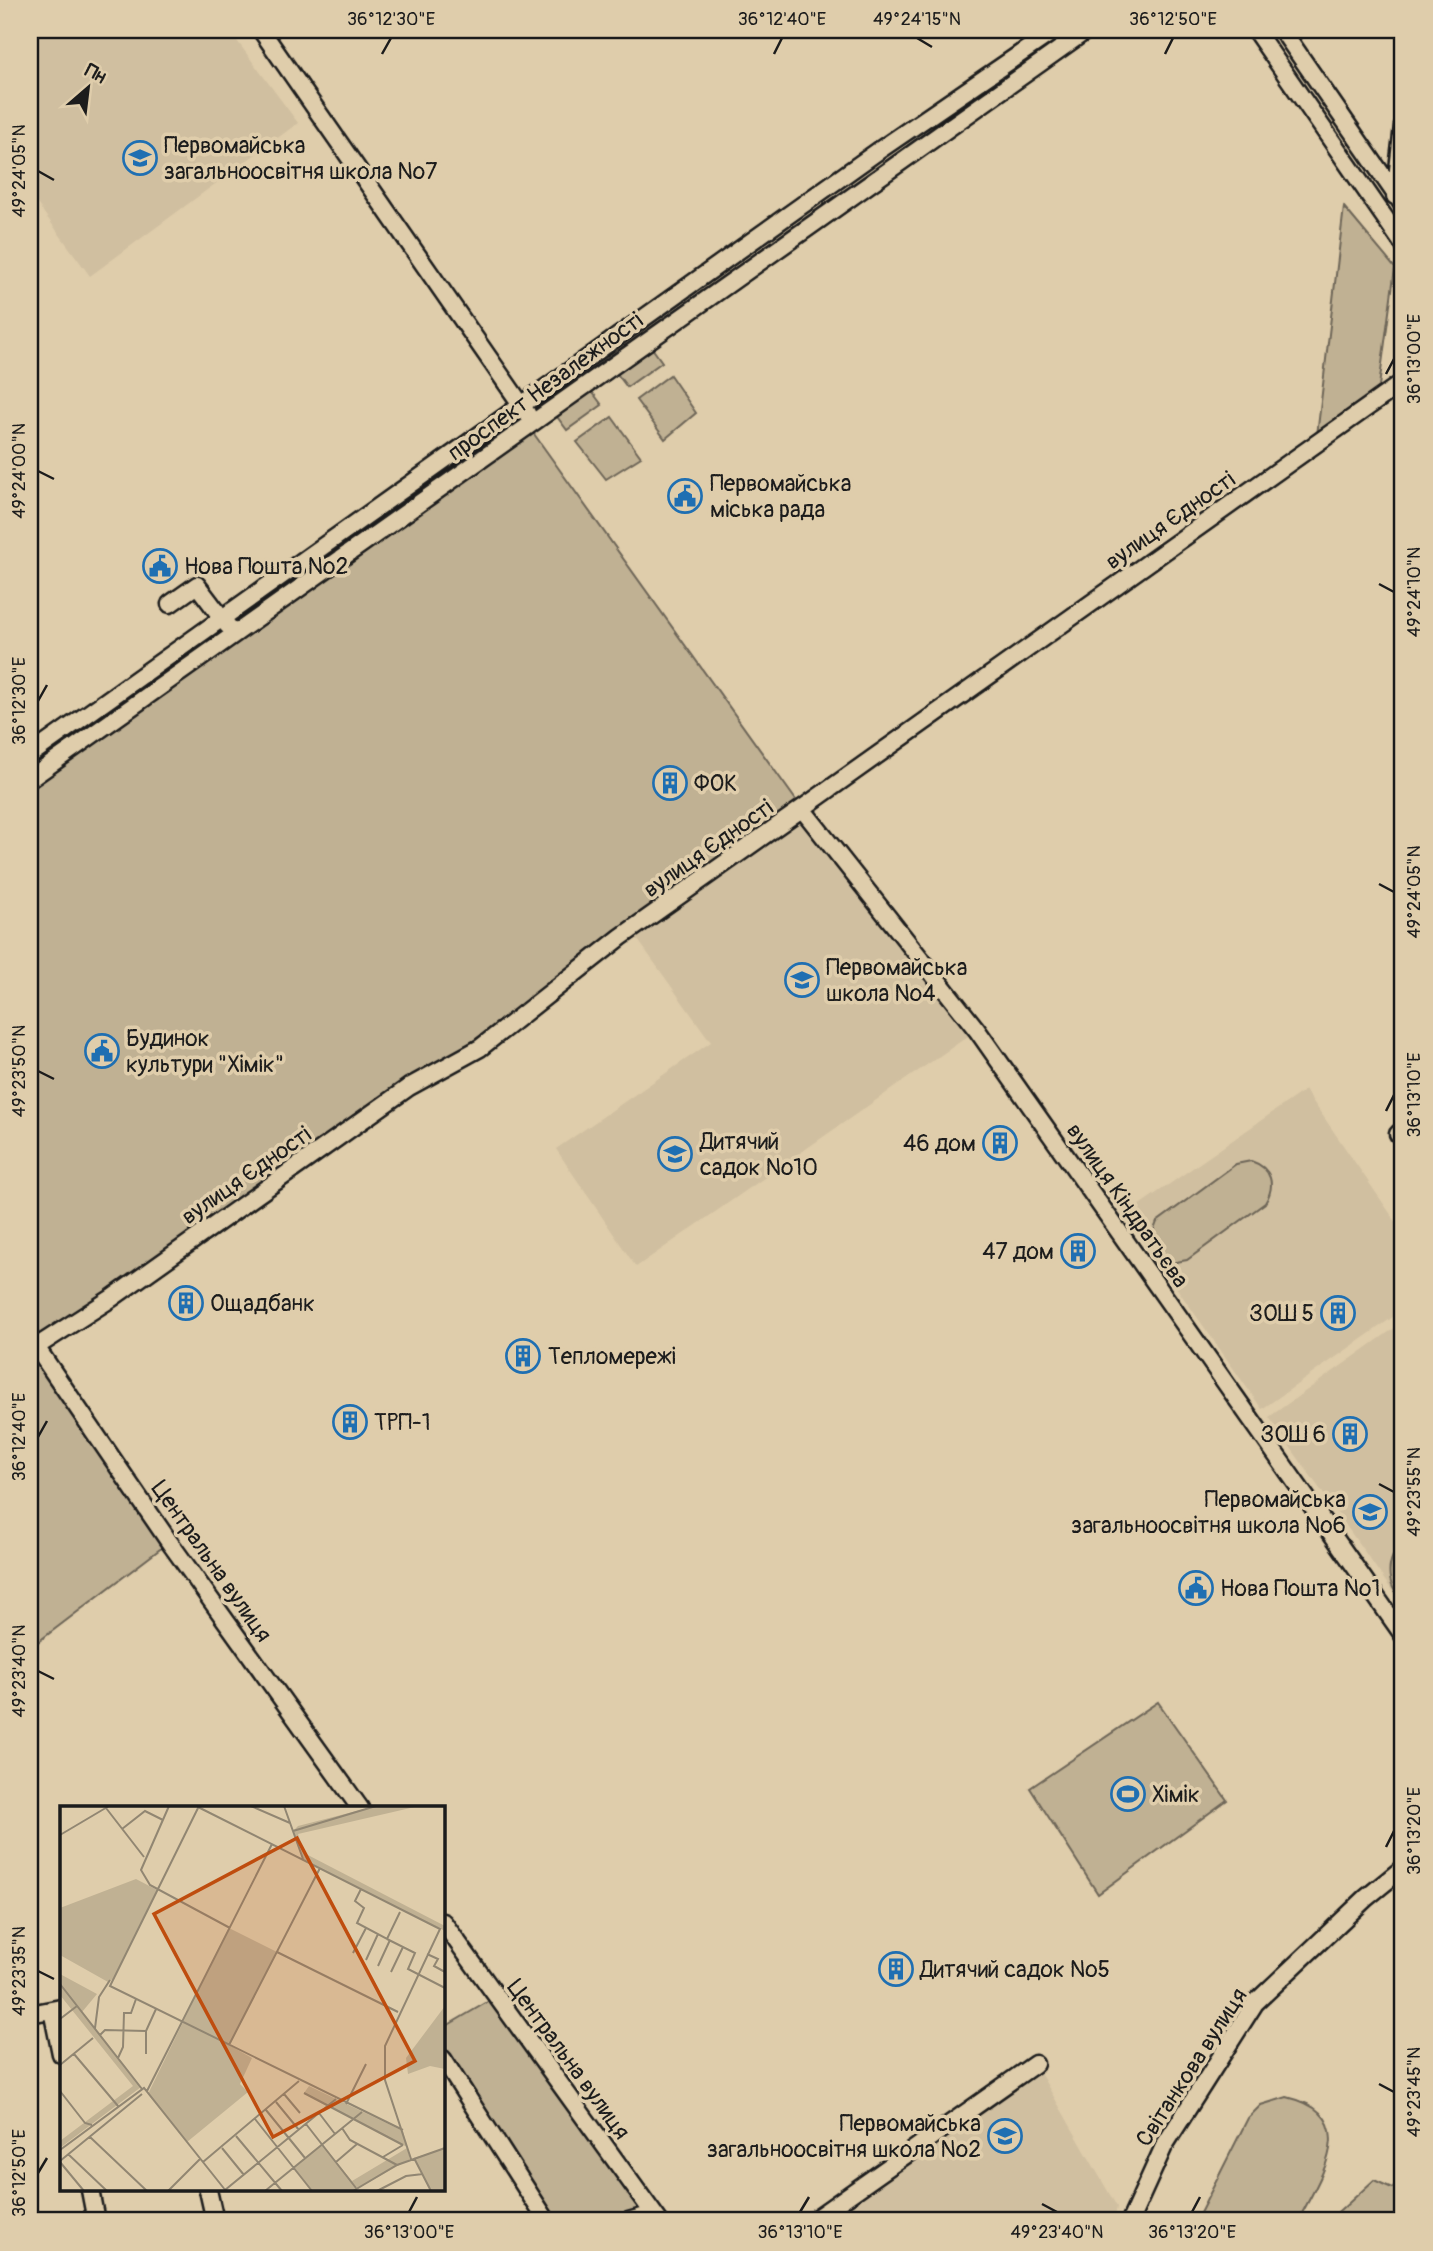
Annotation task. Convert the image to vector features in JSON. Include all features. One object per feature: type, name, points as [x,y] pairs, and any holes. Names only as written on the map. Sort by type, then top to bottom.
[{"type":"street","points":[[261,30],[522,406],[531,425]]},
{"type":"street","name":"проспект Незалежності","points":[[30,755],[881,149],[1055,30]]},
{"type":"street","name":"проспект Незалежності","points":[[30,779],[531,425],[981,102],[1087,30]]},
{"type":"street","points":[[1255,30],[1403,244]]},
{"type":"street","points":[[1282,30],[1400,200]]},
{"type":"street","points":[[971,89],[981,102]]},
{"type":"street","points":[[1400,200],[1403,126]]},
{"type":"street","points":[[1380,211],[1400,200]]},
{"type":"street","name":"вулиця Єдності","points":[[33,1342],[112,1298],[410,1087],[480,1048],[621,937],[1403,382]]},
{"type":"street","points":[[170,604],[197,584],[234,633]]},
{"type":"street","name":"вулиця Кіндратьєва","points":[[803,810],[977,1030],[1403,1635]]},
{"type":"street","name":"Центральна вулиця","points":[[33,1342],[170,1543],[359,1806]]},
{"type":"street","name":"Світанкова вулиця","points":[[1130,2221],[1164,2146],[1255,2003],[1366,1898],[1403,1868]]},
{"type":"street","name":"Центральна вулиця","points":[[444,1923],[656,2218]]},
{"type":"street","points":[[30,2014],[57,2009],[60,2043]]},
{"type":"street","points":[[444,2061],[547,2221]]},
{"type":"street","points":[[812,2221],[1035,2064]]},
{"type":"street","points":[[90,2192],[96,2221]]},
{"type":"street","points":[[208,2192],[215,2221]]},
{"type":"street","points":[[628,2221],[656,2218]]},
{"type":"shaded area","name":"Первомайська загальноосвітня школа №7","points":[[30,30],[229,30],[298,123],[90,276],[30,194]]},
{"type":"shaded area","points":[[1344,207],[1395,268],[1377,401],[1316,444]]},
{"type":"shaded area","points":[[647,341],[662,362],[627,387],[612,367]]},
{"type":"shaded area","points":[[670,375],[696,413],[665,439],[636,400]]},
{"type":"shaded area","points":[[587,385],[602,405],[567,430],[552,410]]},
{"type":"shaded area","points":[[612,417],[641,457],[606,479],[577,442]]},
{"type":"shaded area","points":[[529,427],[803,810],[37,1346],[168,1543],[30,1648],[30,782]]},
{"type":"shaded area","name":"Первомайська школа №4","points":[[803,810],[977,1030],[636,1267],[556,1149],[711,1042],[631,930]]},
{"type":"shaded area","points":[[1305,1090],[1403,1232],[1403,1310],[1262,1409],[1125,1215]]},
{"type":"shaded area","points":[[1251,1161],[1264,1168],[1270,1178],[1270,1190],[1265,1203],[1187,1260],[1171,1263],[1155,1254],[1150,1240],[1157,1222],[1236,1164]]},
{"type":"shaded area","name":"Первомайська загальноосвітня школа №6","points":[[1403,1322],[1403,1606],[1269,1417]]},
{"type":"shaded area","points":[[1403,1543],[1403,1600],[1393,1587],[1389,1572],[1393,1557]]},
{"type":"shaded area","name":"Хімік","points":[[1158,1702],[1227,1800],[1098,1894],[1030,1788]]},
{"type":"shaded area","points":[[496,1997],[659,2221],[547,2221],[444,2061],[444,2027]]},
{"type":"shaded area","name":"Первомайська загальноосвітня школа №2","points":[[1035,2064],[1117,2207],[1114,2221],[812,2221]]},
{"type":"shaded area","points":[[1287,2097],[1311,2106],[1324,2118],[1330,2132],[1330,2149],[1325,2167],[1298,2221],[1196,2221],[1248,2118],[1261,2105]]},
{"type":"shaded area","points":[[1374,2180],[1392,2188],[1403,2180],[1403,2221],[1329,2221]]},
{"type":"place","name":"Первомайська загальноосвітня школа №7","points":[[140,158]]},
{"type":"place","name":"Первомайська мiська рада","points":[[685,496]]},
{"type":"place","name":"Нова Пошта №2","points":[[160,566]]},
{"type":"place","name":"ФОК","points":[[670,783]]},
{"type":"place","name":"Первомайська школа №4","points":[[802,980]]},
{"type":"place","name":"Будинок культури \"Хімік\"","points":[[102,1051]]},
{"type":"place","name":"46 дом","points":[[1000,1143]]},
{"type":"place","name":"Дитячий садок №10","points":[[675,1154]]},
{"type":"place","name":"47 дом","points":[[1078,1251]]},
{"type":"place","name":"Ощадбанк","points":[[186,1303]]},
{"type":"place","name":"ЗОШ 5","points":[[1338,1313]]},
{"type":"place","name":"Тепломережі","points":[[523,1356]]},
{"type":"place","name":"ТРП-1","points":[[350,1422]]},
{"type":"place","name":"ЗОШ 6","points":[[1350,1434]]},
{"type":"place","name":"Первомайська загальноосвітня школа №6","points":[[1370,1512]]},
{"type":"place","name":"Нова Пошта №1","points":[[1196,1588]]},
{"type":"place","name":"Хімік","points":[[1128,1794]]},
{"type":"place","name":"Дитячий садок №5","points":[[896,1969]]},
{"type":"place","name":"Первомайська загальноосвітня школа №2","points":[[1005,2136]]}]
